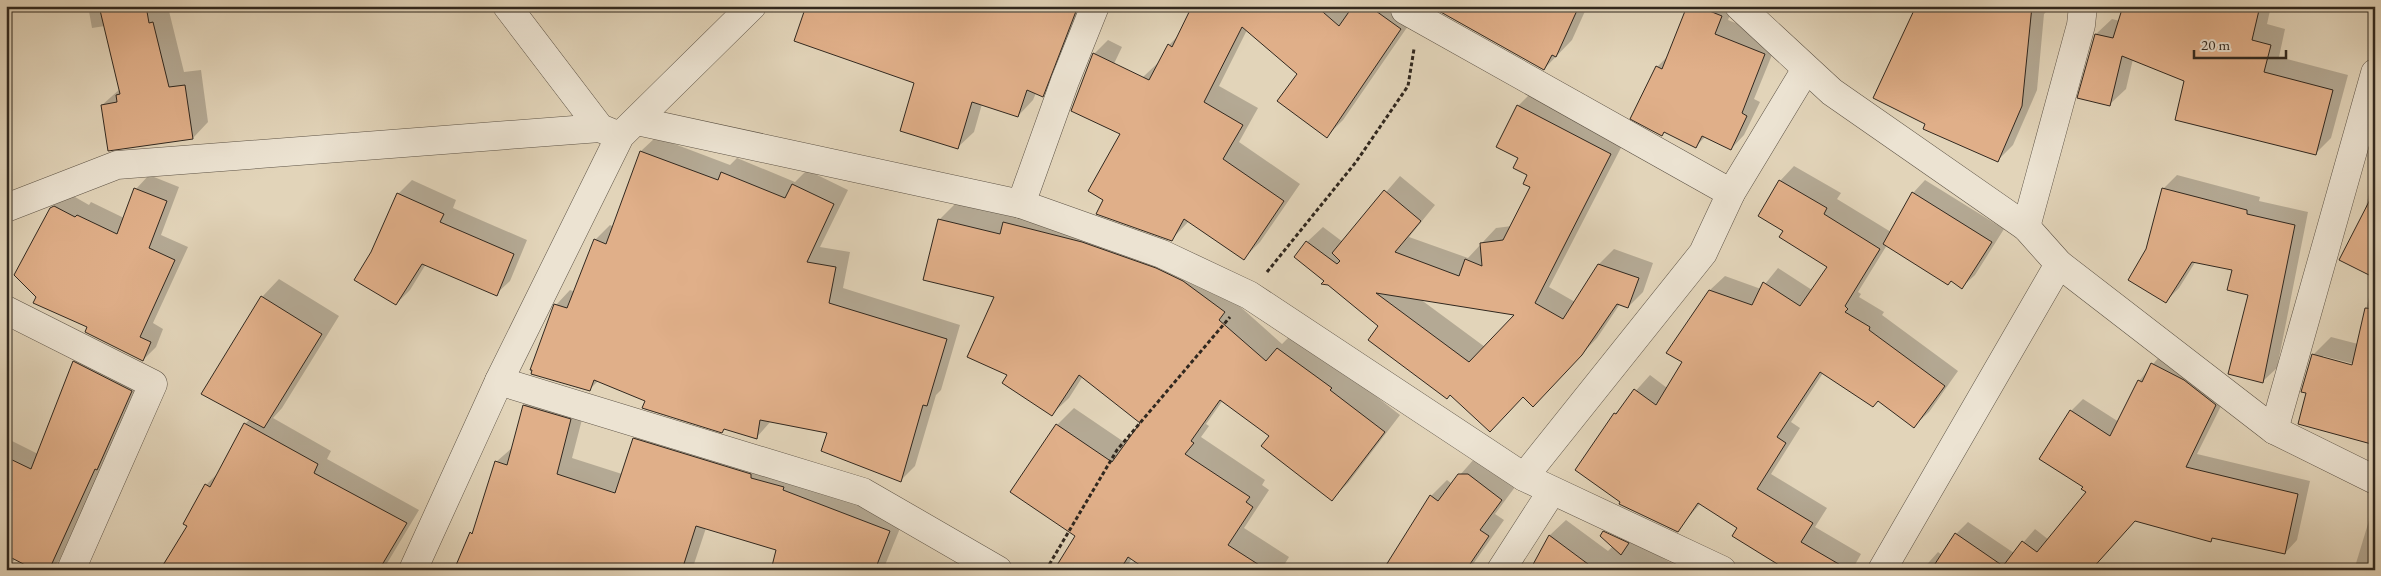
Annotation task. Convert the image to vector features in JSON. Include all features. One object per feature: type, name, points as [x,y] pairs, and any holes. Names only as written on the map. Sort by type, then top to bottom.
[{"type":"street","points":[[507,6],[619,128]]},
{"type":"street","points":[[412,570],[619,128],[752,6]]},
{"type":"street","points":[[1021,204],[1064,81],[1095,6]]},
{"type":"street","points":[[1739,6],[1766,19],[1806,69],[1832,92],[2026,227],[2059,264],[2274,430],[2375,480]]},
{"type":"street","points":[[2026,227],[2080,25],[2083,6]]},
{"type":"street","points":[[1405,10],[1732,193]]},
{"type":"street","points":[[1524,476],[1703,253],[1732,193],[1806,69]]},
{"type":"street","points":[[2274,430],[2375,74]]},
{"type":"street","points":[[6,208],[117,165],[619,128],[1021,204],[1162,254],[1249,295],[1524,476],[1552,491],[1722,570]]},
{"type":"street","points":[[1882,570],[2059,264]]},
{"type":"street","points":[[6,310],[153,384],[71,570]]},
{"type":"street","points":[[499,381],[863,492],[998,570]]},
{"type":"street","points":[[1501,570],[1552,491]]},
{"type":"building","points":[[99,6],[146,6],[149,23],[153,22],[169,87],[185,85],[193,139],[108,151],[101,105],[117,102],[116,95],[120,94]]},
{"type":"building","points":[[806,6],[1078,6],[1043,97],[1027,90],[1018,117],[972,102],[958,149],[900,131],[914,83],[794,41]]},
{"type":"building","points":[[1192,6],[1316,6],[1339,26],[1353,6],[1369,6],[1401,29],[1327,138],[1277,101],[1297,74],[1242,27],[1204,102],[1243,125],[1223,159],[1284,201],[1244,260],[1184,219],[1172,241],[1096,214],[1103,200],[1088,191],[1120,134],[1071,111],[1093,53],[1149,80],[1168,44],[1172,47]]},
{"type":"building","points":[[1430,6],[1579,6],[1556,57],[1552,55],[1544,70]]},
{"type":"building","points":[[1687,6],[1697,6],[1722,16],[1715,34],[1765,54],[1742,113],[1747,116],[1731,150],[1702,136],[1696,148],[1664,132],[1662,136],[1630,119],[1656,66],[1662,69]]},
{"type":"building","points":[[1916,6],[2032,6],[2022,106],[1998,162],[1923,129],[1925,124],[1873,98]]},
{"type":"building","points":[[2123,6],[2260,6],[2252,40],[2271,45],[2264,72],[2333,90],[2316,155],[2175,120],[2184,81],[2122,56],[2110,106],[2077,98],[2095,34],[2113,38]]},
{"type":"building","points":[[1517,105],[1611,154],[1535,303],[1563,319],[1598,264],[1639,278],[1628,308],[1617,304],[1582,355],[1533,407],[1523,397],[1490,432],[1450,395],[1447,399],[1368,340],[1378,326],[1328,285],[1321,284],[1324,281],[1294,257],[1306,241],[1337,264],[1340,261],[1332,253],[1384,190],[1421,221],[1395,252],[1459,276],[1465,259],[1482,266],[1480,243],[1503,240],[1530,187],[1523,184],[1527,175],[1513,168],[1518,158],[1496,147]],"holes":[[[1376,293],[1514,315],[1469,362]]]},
{"type":"building","points":[[640,151],[718,180],[721,172],[785,198],[792,184],[834,204],[807,262],[836,267],[829,303],[947,339],[927,406],[923,405],[901,482],[821,451],[827,433],[760,420],[757,439],[724,429],[722,433],[642,408],[645,401],[594,380],[590,391],[531,374],[532,370],[530,370],[554,304],[567,308],[594,239],[606,244]]},
{"type":"building","points":[[1779,180],[1827,208],[1824,214],[1880,249],[1845,306],[1848,309],[1845,312],[1870,327],[1869,330],[1945,386],[1914,428],[1878,401],[1873,407],[1820,372],[1777,437],[1786,443],[1757,489],[1813,523],[1801,542],[1849,570],[1787,570],[1732,536],[1737,528],[1698,503],[1678,532],[1619,504],[1620,502],[1575,470],[1614,413],[1616,414],[1634,389],[1656,405],[1682,362],[1666,353],[1709,290],[1752,305],[1763,282],[1800,306],[1827,267],[1779,237],[1783,231],[1758,216]]},
{"type":"building","points":[[134,188],[167,201],[149,248],[175,260],[140,337],[151,342],[143,361],[85,332],[87,327],[33,303],[36,297],[14,275],[50,208],[54,206],[75,217],[77,215],[117,234]]},
{"type":"building","points":[[2162,188],[2247,210],[2247,214],[2295,225],[2263,383],[2228,374],[2248,295],[2227,290],[2232,270],[2192,262],[2166,303],[2128,280],[2146,249]]},
{"type":"building","points":[[2375,190],[2375,278],[2339,260]]},
{"type":"building","points":[[1912,192],[1992,242],[1962,289],[1951,281],[1948,285],[1883,244]]},
{"type":"building","points":[[397,193],[444,214],[440,222],[514,254],[497,296],[422,264],[396,305],[354,280],[371,252]]},
{"type":"building","points":[[938,219],[1000,234],[1003,222],[1082,242],[1156,268],[1183,281],[1225,312],[1219,320],[1266,361],[1277,348],[1332,388],[1330,390],[1385,432],[1332,501],[1261,446],[1269,436],[1220,400],[1191,441],[1194,443],[1185,454],[1250,497],[1246,502],[1253,507],[1228,545],[1267,570],[1147,570],[1128,557],[1120,570],[1054,570],[1075,536],[1010,492],[1056,424],[1112,462],[1140,423],[1079,375],[1052,416],[1002,383],[1007,375],[967,357],[994,297],[923,280]]},
{"type":"building","points":[[261,296],[322,334],[264,428],[201,394]]},
{"type":"building","points":[[2365,308],[2375,309],[2375,445],[2298,424],[2306,393],[2301,392],[2312,354],[2352,365]]},
{"type":"building","points":[[73,361],[132,391],[49,570],[35,570],[6,555],[6,457],[31,469]]},
{"type":"building","points":[[2151,363],[2184,380],[2216,405],[2186,467],[2298,494],[2285,554],[2212,538],[2211,542],[2135,521],[2091,570],[1931,570],[1955,533],[2003,566],[2022,541],[2037,552],[2086,492],[2081,489],[2083,487],[2039,459],[2070,410],[2110,436],[2138,380],[2142,382]]},
{"type":"building","points":[[523,405],[571,419],[557,474],[615,493],[633,438],[751,474],[751,478],[784,487],[783,490],[890,531],[875,570],[771,570],[776,550],[696,526],[682,570],[454,570],[470,532],[472,534],[495,461],[507,465]]},
{"type":"building","points":[[244,423],[318,464],[314,473],[407,523],[379,570],[160,570],[187,526],[183,524],[205,484],[210,487]]},
{"type":"building","points":[[1458,474],[1468,474],[1502,500],[1480,530],[1489,536],[1466,570],[1383,570],[1430,495],[1438,501]]},
{"type":"building","points":[[1603,531],[1629,543],[1621,555],[1600,536]]},
{"type":"building","points":[[1549,535],[1596,570],[1530,570]]}]
